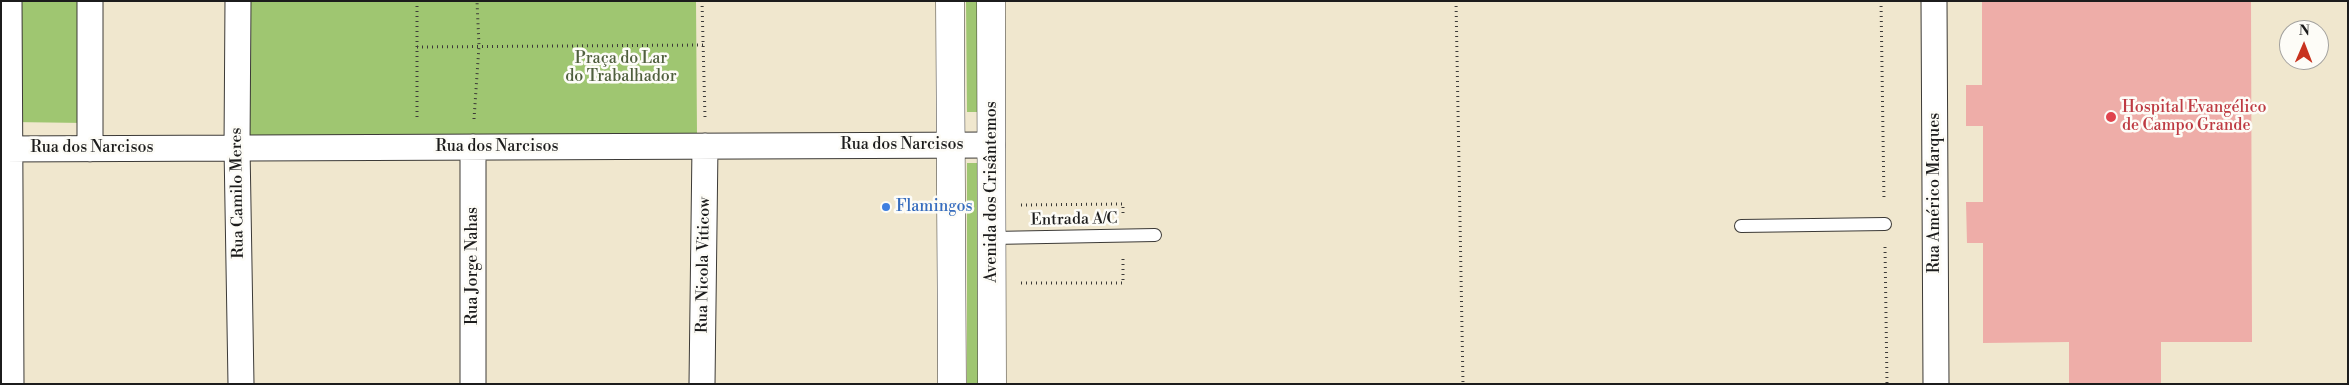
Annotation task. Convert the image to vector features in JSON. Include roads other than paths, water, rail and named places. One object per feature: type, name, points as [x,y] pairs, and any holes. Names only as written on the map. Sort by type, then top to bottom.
[{"type":"street","points":[[9,1],[6,149],[11,384]]},
{"type":"street","points":[[90,1],[90,149]]},
{"type":"street","name":"Rua Camilo Meres","points":[[238,1],[237,147],[241,384]]},
{"type":"street","points":[[950,1],[952,384]]},
{"type":"street","name":"Avenida dos Crisântemos","points":[[991,1],[992,384]]},
{"type":"street","name":"Rua Américo Marques","points":[[1934,1],[1936,384]]},
{"type":"street","name":"Rua dos Narcisos","points":[[6,149],[992,145]]},
{"type":"street","name":"Rua Nicola Viticow","points":[[702,384],[705,146]]},
{"type":"street","name":"Rua Jorge Nahas","points":[[473,147],[474,384]]},
{"type":"lane","points":[[1741,226],[1885,224]]},
{"type":"lane","name":"Entrada A/C","points":[[992,238],[1155,235]]},
{"type":"place","name":"Hospital Evangélico de Campo Grande","points":[[2111,117]]},
{"type":"place","name":"Flamingos","points":[[886,207]]},
{"type":"park label","name":"Praça do Lar do Trabalhador","points":[[621,68]]}]
